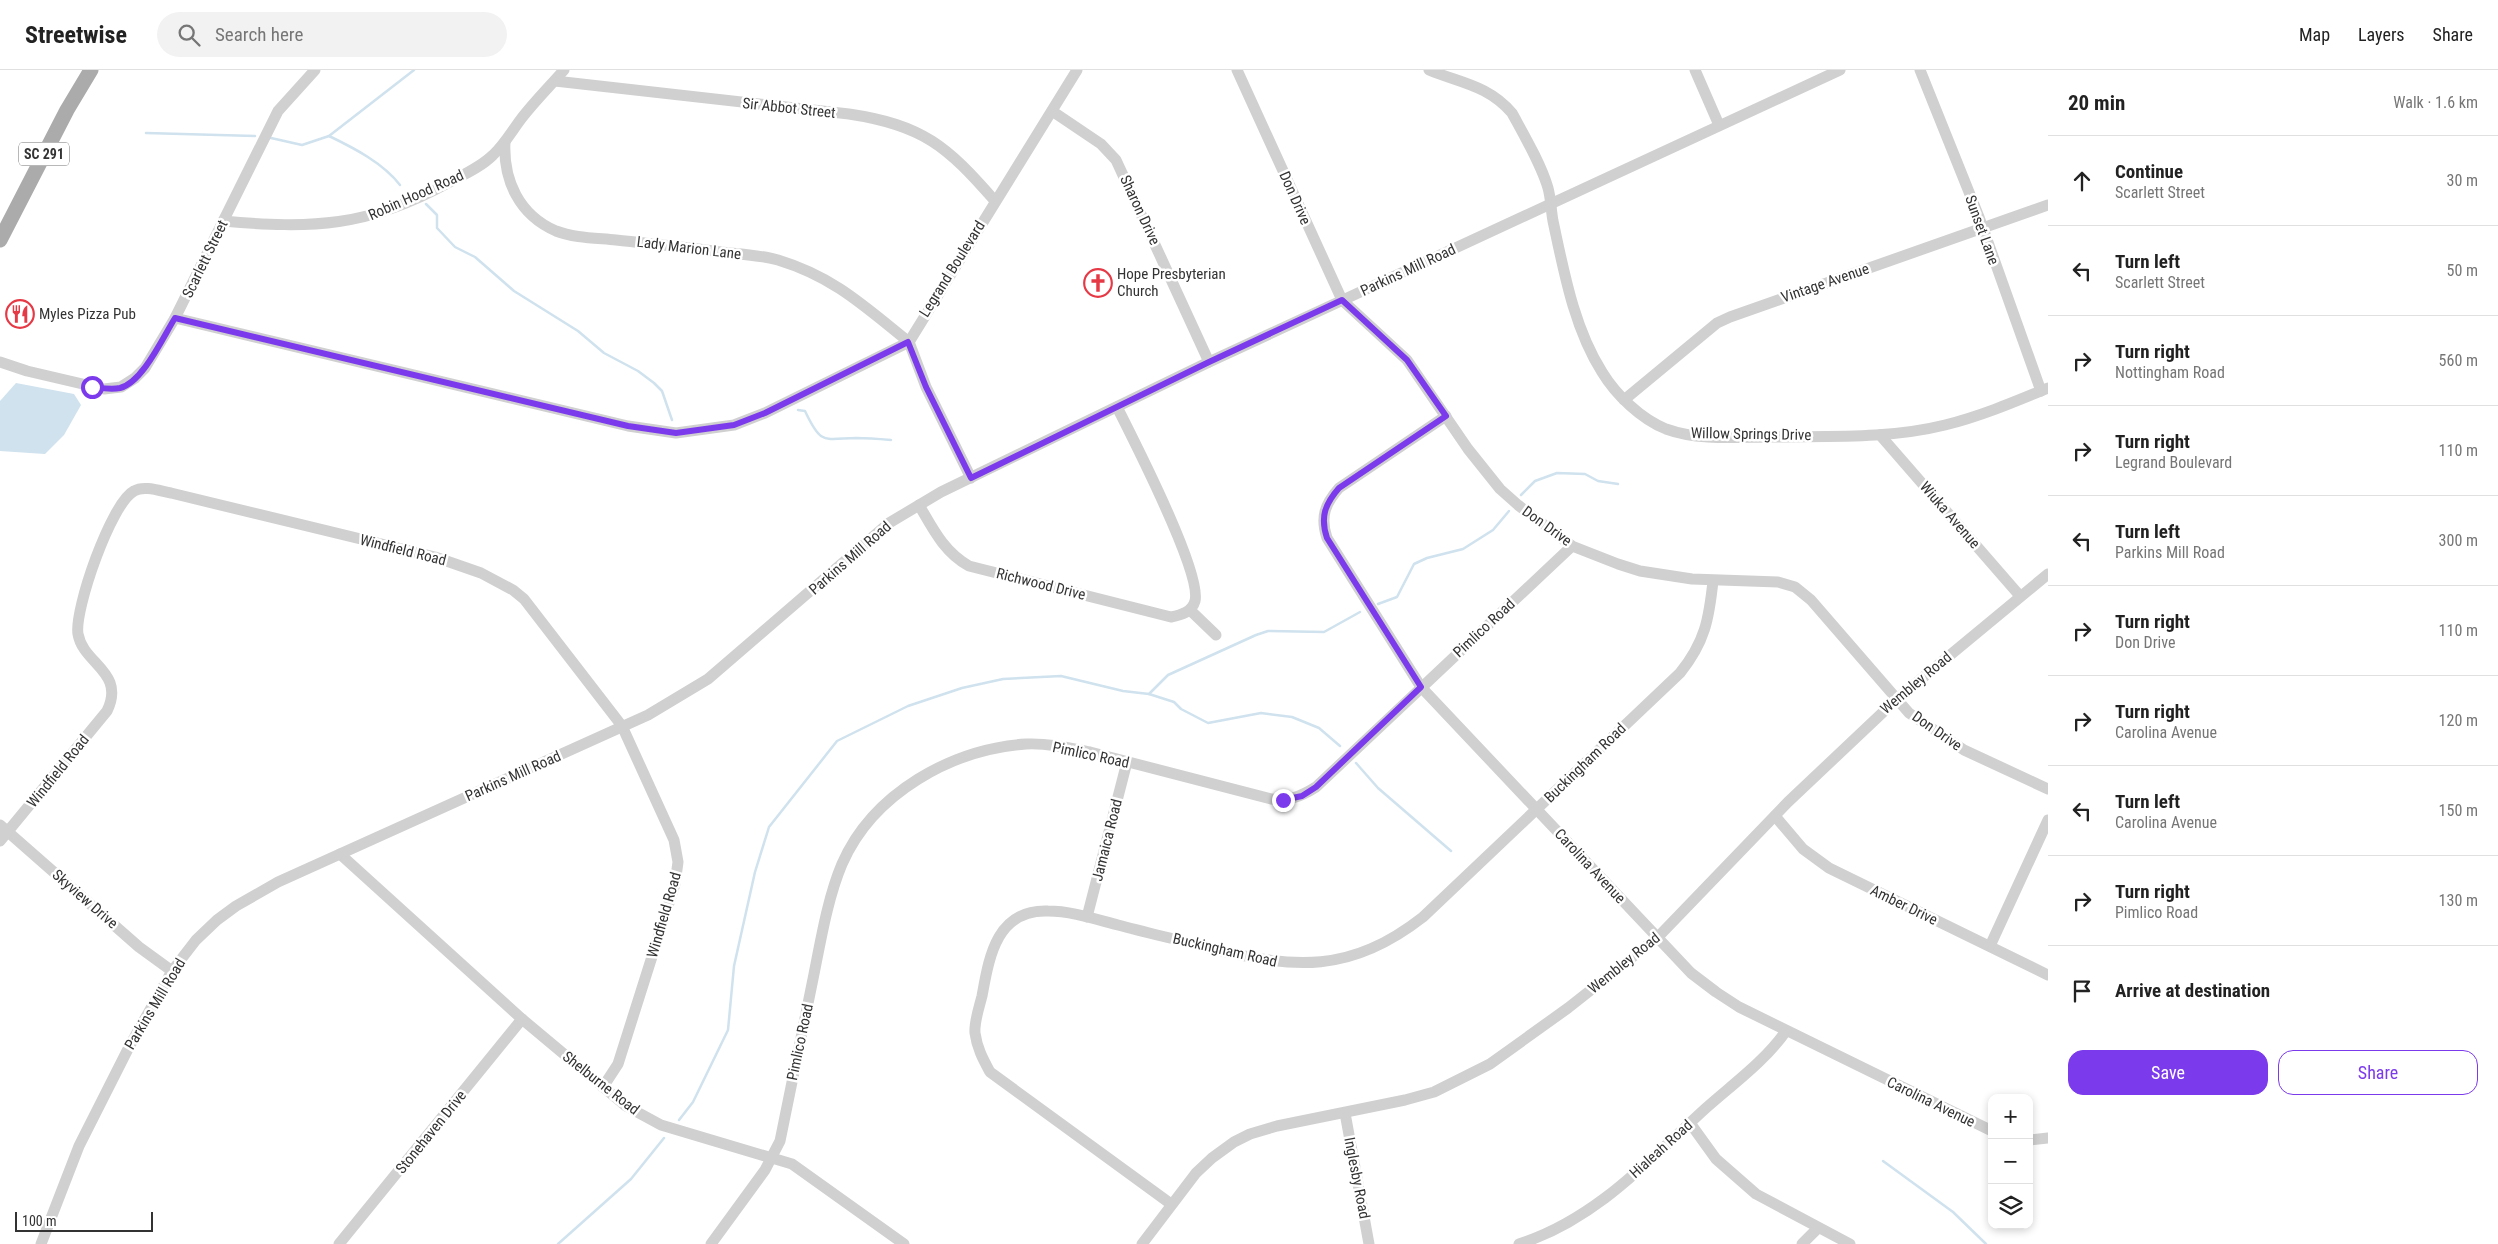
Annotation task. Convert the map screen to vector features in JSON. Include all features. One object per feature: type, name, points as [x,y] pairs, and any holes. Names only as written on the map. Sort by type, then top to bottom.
[{"type":"main road","name":"SC 291","points":[[0,240],[67,110],[91,70]]},
{"type":"street","name":"Scarlett Street","points":[[0,362],[92,387],[121,387],[135,378],[145,368],[175,318],[278,111],[315,70]]},
{"type":"street","name":"Robin Hood Road","points":[[223,221],[301,225],[328,224],[375,216],[437,189],[487,161],[505,142],[533,104],[564,70]]},
{"type":"street","name":"Legrand Boulevard","points":[[908,342],[1077,70]]},
{"type":"street","name":"Don Drive","points":[[1237,70],[1342,300],[1407,360],[1468,449],[1500,488],[1533,519],[1572,546],[1640,571],[1713,581],[1778,582],[1795,587],[1811,600],[1910,713],[1952,744],[2048,790]]},
{"type":"street","name":"Willow Springs Drive","points":[[1428,70],[1484,90],[1504,104],[1512,113],[1548,187],[1577,316],[1601,372],[1624,400],[1666,429],[1701,436],[1880,435],[1935,428],[1976,417],[2011,405],[2044,390]]},
{"type":"street","points":[[1694,70],[1718,125]]},
{"type":"street","name":"Parkins Mill Road","points":[[40,1244],[79,1146],[129,1046],[172,971],[203,934],[236,906],[278,882],[656,711],[708,679],[856,550],[889,523],[919,505],[1209,362],[1840,70]]},
{"type":"street","name":"Sunset Lane","points":[[1920,70],[2044,390]]},
{"type":"street","name":"Sir Abbot Street","points":[[555,80],[849,114],[894,122],[924,135],[942,146],[961,162],[994,201]]},
{"type":"street","name":"Sharon Drive","points":[[1052,111],[1101,144],[1116,160],[1209,362]]},
{"type":"street","name":"Lady Marion Lane","points":[[505,142],[506,170],[519,201],[535,218],[557,231],[583,237],[742,254],[775,260],[807,270],[846,292],[908,342]]},
{"type":"street","name":"Vintage Avenue","points":[[1624,400],[1722,321],[2048,205]]},
{"type":"street","points":[[175,318],[628,426],[676,433],[734,425],[765,413],[908,342],[926,387],[971,478]]},
{"type":"street","points":[[1117,407],[1152,477],[1183,550],[1195,586],[1195,600],[1190,610],[1216,635]]},
{"type":"street","name":"Carolina Avenue","points":[[1446,416],[1339,488],[1331,497],[1323,514],[1322,524],[1327,538],[1421,687],[1691,973],[1716,992],[1786,1031],[1988,1129]]},
{"type":"street","name":"Wiuka Avenue","points":[[1880,435],[2020,596]]},
{"type":"street","name":"Windfield Road","points":[[0,841],[4,829],[107,711],[111,703],[112,695],[107,677],[102,667],[80,642],[78,624],[108,527],[121,503],[134,491],[141,489],[171,493],[460,564],[497,580],[524,599],[622,726],[674,840],[678,872],[618,1064],[603,1087]]},
{"type":"street","name":"Richwood Drive","points":[[919,505],[945,548],[955,558],[969,566],[1171,617],[1190,610]]},
{"type":"street","name":"Pimlico Road","points":[[712,1244],[772,1158],[780,1141],[822,938],[837,880],[848,852],[867,826],[914,781],[944,764],[980,752],[1028,744],[1090,752],[1271,799],[1292,799],[1316,787],[1572,546]]},
{"type":"street","name":"Wembley Road","points":[[1142,1244],[1171,1204],[1212,1158],[1234,1142],[1250,1134],[1277,1126],[1345,1113],[1434,1092],[1471,1075],[1518,1045],[1658,937],[1775,816],[1897,699],[2048,574]]},
{"type":"street","name":"Buckingham Road","points":[[1171,1204],[1002,1083],[990,1072],[976,1043],[975,1030],[990,956],[1000,933],[1020,916],[1048,910],[1087,917],[1254,959],[1294,964],[1333,961],[1356,955],[1403,932],[1423,917],[1680,673],[1693,657],[1705,633],[1713,581]]},
{"type":"street","name":"Jamaica Road","points":[[1087,917],[1127,762]]},
{"type":"street","name":"Amber Drive","points":[[1775,816],[1803,849],[1819,862],[2048,975]]},
{"type":"street","points":[[1990,946],[2048,820]]},
{"type":"street","name":"Skyview Drive","points":[[4,829],[139,947],[172,971]]},
{"type":"street","name":"Shelburne Road","points":[[340,854],[522,1019],[603,1087],[640,1115],[661,1124],[792,1164],[904,1244]]},
{"type":"street","name":"Stonehaven Drive","points":[[339,1244],[522,1019]]},
{"type":"street","name":"Hialeah Road","points":[[1520,1244],[1560,1227],[1596,1206],[1772,1048],[1786,1031]]},
{"type":"street","name":"Inglesby Road","points":[[1345,1113],[1369,1244]]},
{"type":"street","points":[[1690,1123],[1716,1159],[1738,1180],[1767,1201],[1850,1244]]},
{"type":"street","points":[[2033,1140],[2048,1138]]},
{"type":"street","points":[[1802,1244],[1818,1228]]},
{"type":"water","points":[[16,383],[74,394],[81,405],[64,435],[45,454],[0,451],[0,401]]},
{"type":"waterway","points":[[271,138],[302,145],[329,136],[414,70]]},
{"type":"waterway","points":[[146,133],[255,136]]},
{"type":"waterway","points":[[329,136],[377,163],[400,185]]},
{"type":"waterway","points":[[426,204],[437,215],[437,228],[455,247],[475,257],[514,291],[578,331],[604,353],[638,371],[654,383],[662,391],[672,420]]},
{"type":"waterway","points":[[798,410],[805,411],[815,430],[824,438],[891,440]]},
{"type":"waterway","points":[[1521,495],[1535,481],[1557,473],[1585,474],[1598,481],[1618,484]]},
{"type":"waterway","points":[[1378,604],[1397,597],[1414,564],[1427,558],[1463,549],[1493,530],[1509,511]]},
{"type":"waterway","points":[[1149,694],[1168,675],[1256,635],[1268,631],[1324,632],[1360,612]]},
{"type":"waterway","points":[[679,1120],[693,1102],[728,1030],[734,966],[755,872],[769,827],[837,741],[908,706],[962,688],[1003,679],[1061,676],[1123,691],[1149,694],[1174,702],[1181,709],[1208,723],[1261,713],[1292,717],[1319,728],[1340,746]]},
{"type":"waterway","points":[[1356,763],[1378,788],[1451,851]]},
{"type":"waterway","points":[[558,1244],[631,1179],[664,1138]]},
{"type":"waterway","points":[[1883,1161],[1953,1212],[1986,1244]]},
{"type":"place","name":"Hope Presbyterian Church","points":[[1098,283]]},
{"type":"place","name":"Myles Pizza Pub","points":[[20,314]]},
{"type":"route","points":[[92,387],[113,388],[128,384],[145,368],[175,318],[628,426],[676,433],[734,425],[765,413],[908,342],[926,387],[971,478],[1209,362],[1342,300],[1355,315],[1400,352],[1446,416],[1339,488],[1326,506],[1322,524],[1327,538],[1345,568],[1421,687],[1316,787],[1302,796],[1283,800]]}]
